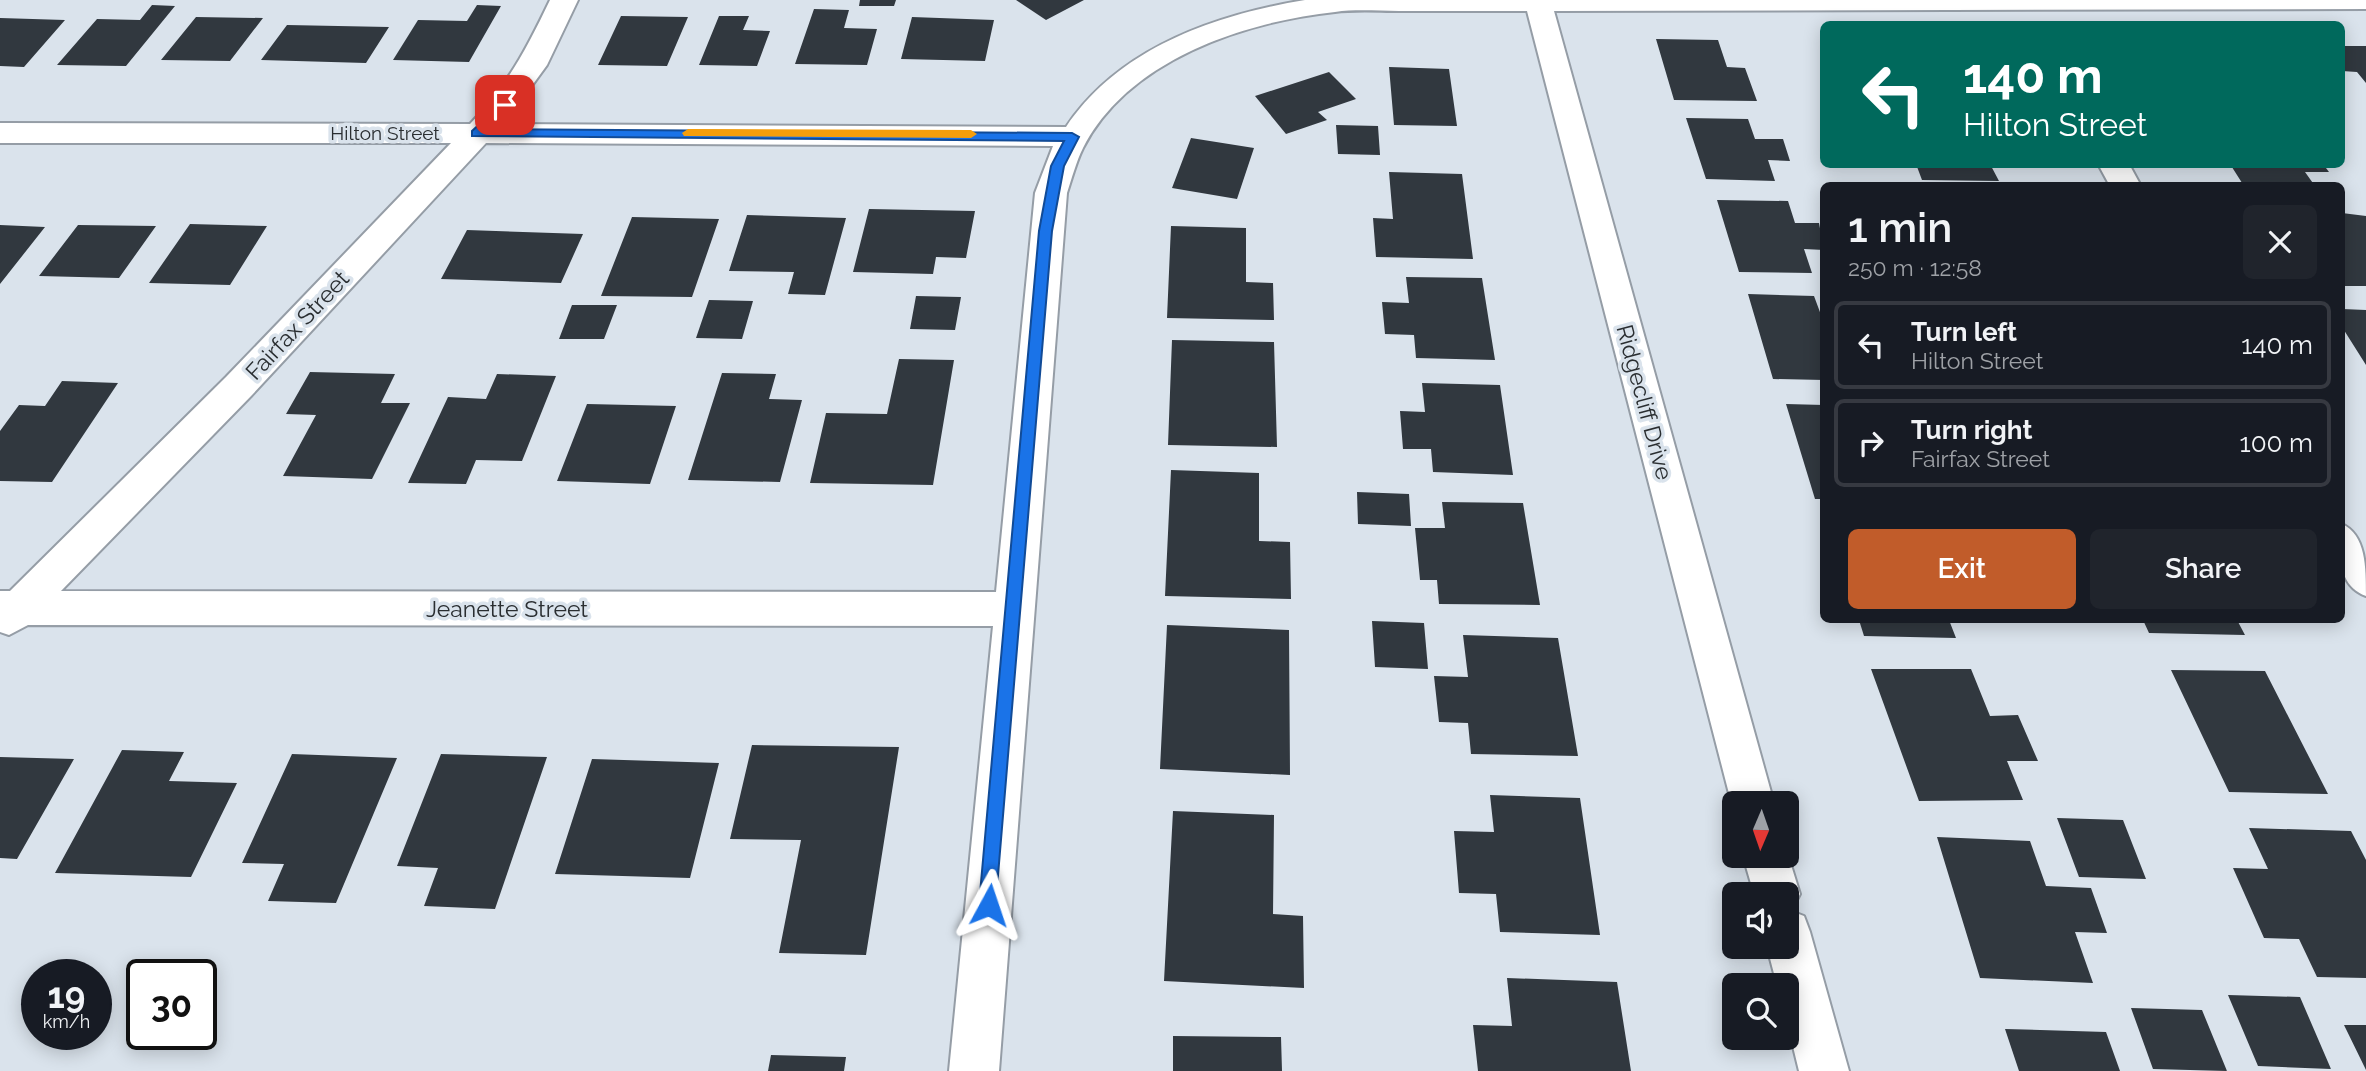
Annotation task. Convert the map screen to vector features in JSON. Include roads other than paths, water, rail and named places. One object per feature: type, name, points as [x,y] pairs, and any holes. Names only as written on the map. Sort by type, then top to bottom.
[{"type":"street","name":"Fairfax Street","points":[[6,614],[239,386],[521,85],[564,0]]},
{"type":"street","points":[[974,1071],[1047,217],[1057,166],[1072,137],[1097,106],[1133,72],[1195,38],[1260,15],[1337,3],[1371,1],[2018,13],[2366,1]]},
{"type":"street","name":"Ridgecliff Drive","points":[[1538,2],[1749,791]]},
{"type":"street","name":"Hilton Street","points":[[0,133],[1072,137]]},
{"type":"street","points":[[2345,545],[2366,579]]},
{"type":"street","name":"Jeanette Street","points":[[6,614],[1015,609]]},
{"type":"street","points":[[1794,959],[1824,1071]]}]
